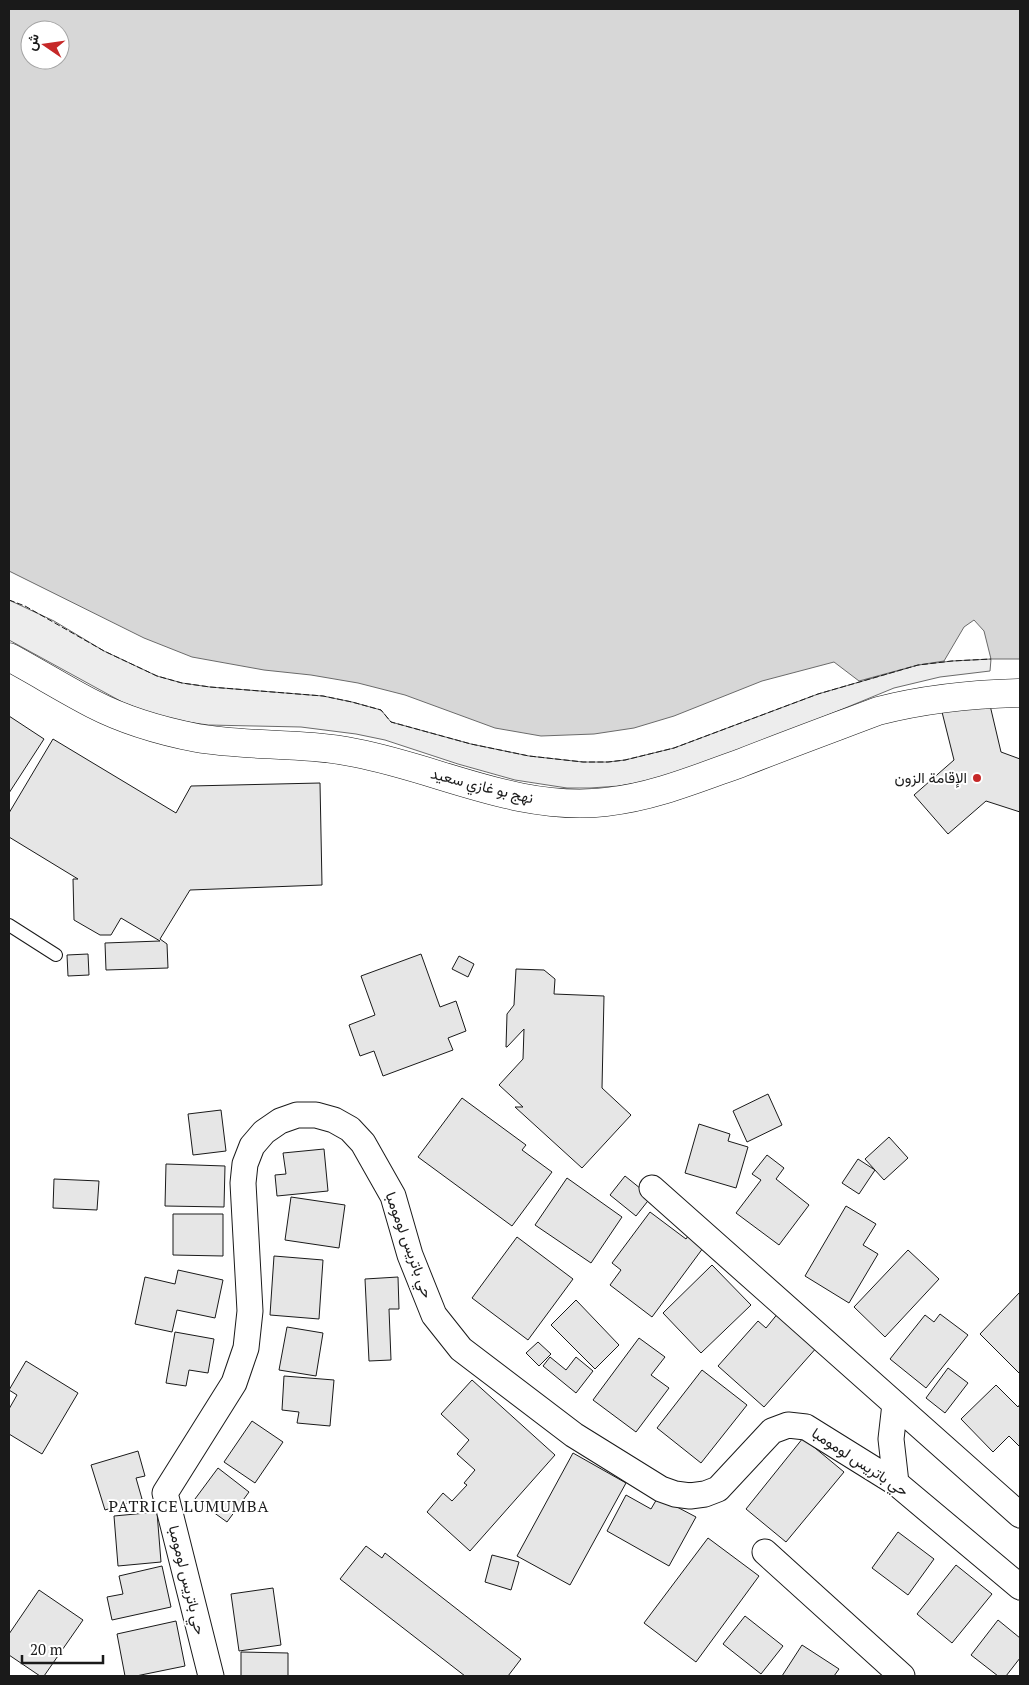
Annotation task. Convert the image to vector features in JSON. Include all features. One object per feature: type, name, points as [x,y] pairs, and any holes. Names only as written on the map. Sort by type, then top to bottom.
[{"type":"street","name":"نهج بو غازي سعيد","points":[[9,657],[93,704],[119,716],[172,732],[197,738],[356,752],[527,800],[570,803],[640,797],[675,787],[878,711],[909,703],[966,695],[1020,693]]},
{"type":"street","name":"حي باتريس لومومبا","points":[[211,1676],[165,1493],[234,1383],[246,1348],[250,1311],[243,1183],[245,1164],[252,1146],[264,1132],[280,1121],[297,1115],[316,1114],[334,1120],[350,1129],[363,1143],[393,1196],[410,1254],[434,1315],[461,1349],[574,1435],[661,1489],[675,1494],[690,1496],[718,1489],[772,1431],[780,1427],[797,1425],[814,1431],[896,1483],[1020,1587]]},
{"type":"street","points":[[652,1188],[1020,1515]]},
{"type":"street","points":[[895,1404],[891,1439],[896,1483]]},
{"type":"street","points":[[764,1552],[902,1676]]},
{"type":"lane","points":[[9,925],[56,955]]},
{"type":"shaded area","points":[[9,9],[1020,9],[1020,659],[991,659],[984,631],[974,620],[964,627],[944,661],[918,665],[859,681],[834,662],[762,681],[674,716],[634,728],[594,734],[541,736],[495,728],[405,695],[358,683],[264,670],[192,657],[144,638],[9,571]]},
{"type":"shaded area","points":[[9,600],[54,621],[104,651],[157,676],[182,683],[210,687],[323,696],[381,710],[391,722],[471,744],[529,756],[583,762],[625,760],[674,748],[818,694],[918,665],[991,659],[990,671],[940,677],[894,688],[689,772],[619,786],[567,788],[515,780],[385,740],[356,734],[301,727],[208,725],[167,719],[124,703],[9,640]]},
{"type":"building","name":"الإقامة الزون","points":[[989,701],[1001,752],[1020,759],[1020,812],[986,801],[948,834],[914,795],[954,760],[942,712]]},
{"type":"building","points":[[9,716],[44,739],[9,793]]},
{"type":"building","points":[[53,739],[176,813],[191,786],[320,783],[322,885],[190,890],[160,939],[167,944],[168,968],[106,970],[105,943],[160,941],[121,918],[111,935],[100,935],[74,920],[73,879],[78,879],[9,837],[9,813]]},
{"type":"building","points":[[88,954],[89,975],[68,976],[67,955]]},
{"type":"building","points":[[421,954],[440,1007],[456,1001],[466,1031],[448,1038],[453,1050],[383,1076],[374,1051],[360,1056],[349,1025],[375,1015],[361,976]]},
{"type":"building","points":[[459,956],[474,964],[468,977],[452,969]]},
{"type":"building","points":[[516,969],[544,970],[555,979],[554,994],[604,996],[602,1088],[631,1115],[582,1168],[515,1107],[523,1107],[499,1085],[523,1059],[524,1029],[506,1047],[507,1014],[514,1005]]},
{"type":"building","points":[[768,1094],[782,1125],[747,1142],[733,1111]]},
{"type":"building","points":[[462,1098],[526,1145],[522,1150],[552,1172],[512,1226],[418,1157]]},
{"type":"building","points":[[221,1110],[226,1151],[193,1155],[188,1114]]},
{"type":"building","points":[[699,1124],[730,1134],[728,1141],[748,1147],[736,1188],[685,1173]]},
{"type":"building","points":[[889,1137],[908,1158],[884,1180],[865,1159]]},
{"type":"building","points":[[324,1149],[328,1191],[277,1196],[275,1175],[286,1174],[283,1153]]},
{"type":"building","points":[[767,1155],[784,1168],[776,1179],[809,1205],[779,1245],[736,1213],[761,1180],[752,1174]]},
{"type":"building","points":[[858,1159],[875,1170],[859,1194],[842,1183]]},
{"type":"building","points":[[166,1164],[225,1166],[224,1207],[165,1206]]},
{"type":"building","points":[[625,1176],[651,1197],[636,1216],[610,1195]]},
{"type":"building","points":[[567,1178],[622,1217],[591,1263],[535,1225]]},
{"type":"building","points":[[54,1179],[99,1181],[97,1210],[53,1208]]},
{"type":"building","points":[[291,1197],[345,1205],[339,1248],[285,1240]]},
{"type":"building","points":[[846,1206],[876,1224],[863,1245],[878,1254],[849,1303],[805,1276]]},
{"type":"building","points":[[650,1212],[686,1239],[688,1236],[703,1248],[652,1317],[610,1285],[621,1270],[612,1263]]},
{"type":"building","points":[[173,1214],[223,1214],[223,1256],[173,1255]]},
{"type":"building","points":[[517,1237],[573,1279],[528,1340],[472,1298]]},
{"type":"building","points":[[908,1250],[939,1279],[885,1337],[854,1307]]},
{"type":"building","points":[[274,1256],[323,1260],[319,1319],[270,1315]]},
{"type":"building","points":[[712,1265],[751,1305],[701,1353],[663,1313]]},
{"type":"building","points":[[178,1270],[223,1280],[215,1318],[177,1310],[172,1332],[135,1324],[145,1277],[175,1284]]},
{"type":"building","points":[[398,1277],[399,1309],[389,1309],[391,1360],[369,1361],[365,1279]]},
{"type":"building","points":[[1020,1292],[1020,1374],[980,1334]]},
{"type":"building","points":[[576,1300],[619,1345],[595,1369],[551,1325]]},
{"type":"building","points":[[779,1312],[818,1346],[764,1407],[718,1366],[758,1321],[766,1328]]},
{"type":"building","points":[[940,1314],[968,1335],[926,1388],[890,1359],[925,1315],[934,1322]]},
{"type":"building","points":[[287,1327],[323,1333],[316,1376],[279,1370]]},
{"type":"building","points":[[175,1332],[214,1339],[208,1373],[189,1370],[186,1386],[166,1383]]},
{"type":"building","points":[[639,1338],[665,1357],[651,1375],[669,1388],[636,1432],[593,1400]]},
{"type":"building","points":[[538,1342],[551,1354],[539,1366],[526,1353]]},
{"type":"building","points":[[550,1357],[566,1370],[576,1357],[593,1371],[576,1393],[543,1366]]},
{"type":"building","points":[[26,1361],[78,1393],[42,1454],[9,1434],[9,1409],[17,1395],[9,1390]]},
{"type":"building","points":[[948,1368],[968,1383],[945,1413],[926,1398]]},
{"type":"building","points":[[702,1370],[747,1405],[701,1463],[657,1428]]},
{"type":"building","points":[[284,1376],[334,1380],[330,1426],[297,1423],[299,1412],[282,1410]]},
{"type":"building","points":[[472,1380],[555,1455],[470,1551],[427,1512],[443,1493],[452,1501],[467,1485],[464,1483],[475,1470],[457,1454],[469,1440],[441,1414]]},
{"type":"building","points":[[996,1385],[1018,1407],[1020,1404],[1020,1444],[1019,1446],[1009,1436],[993,1452],[961,1419]]},
{"type":"building","points":[[252,1421],[283,1442],[255,1483],[224,1462]]},
{"type":"building","points":[[803,1438],[844,1472],[786,1542],[746,1509]]},
{"type":"building","points":[[138,1451],[145,1476],[136,1478],[142,1499],[105,1510],[91,1465]]},
{"type":"building","points":[[573,1453],[626,1483],[570,1585],[517,1556]]},
{"type":"building","points":[[218,1468],[249,1492],[227,1522],[195,1499]]},
{"type":"building","points":[[626,1495],[651,1509],[658,1497],[696,1517],[669,1566],[607,1531]]},
{"type":"building","points":[[157,1512],[161,1562],[118,1566],[114,1516]]},
{"type":"building","points":[[898,1532],[934,1559],[908,1595],[872,1568]]},
{"type":"building","points":[[708,1538],[759,1576],[696,1662],[644,1623]]},
{"type":"building","points":[[366,1546],[382,1558],[385,1553],[521,1659],[508,1676],[465,1676],[340,1579]]},
{"type":"building","points":[[492,1555],[519,1562],[511,1590],[485,1582]]},
{"type":"building","points":[[956,1565],[992,1594],[952,1643],[917,1614]]},
{"type":"building","points":[[162,1566],[171,1607],[112,1620],[107,1597],[123,1594],[119,1576]]},
{"type":"building","points":[[273,1588],[281,1645],[239,1651],[231,1594]]},
{"type":"building","points":[[39,1590],[83,1620],[44,1676],[40,1676],[9,1655],[9,1634]]},
{"type":"building","points":[[745,1616],[783,1646],[761,1674],[723,1644]]},
{"type":"building","points":[[998,1620],[1020,1638],[1020,1658],[1006,1676],[998,1676],[971,1655]]},
{"type":"building","points":[[176,1621],[185,1666],[136,1676],[125,1676],[117,1634]]},
{"type":"building","points":[[802,1645],[839,1669],[834,1676],[782,1676]]},
{"type":"building","points":[[241,1652],[288,1653],[288,1676],[241,1676]]},
{"type":"fence","points":[[9,600],[25,606],[104,651],[157,676],[182,683],[210,687],[323,696],[381,710],[391,722],[471,744],[529,756],[583,762],[625,760],[674,748],[818,694],[918,665],[991,659]]},
{"type":"place","name":"الإقامة الزون","points":[[977,778]]},
{"type":"district","name":"PATRICE LUMUMBA","points":[[189,1506]]}]
